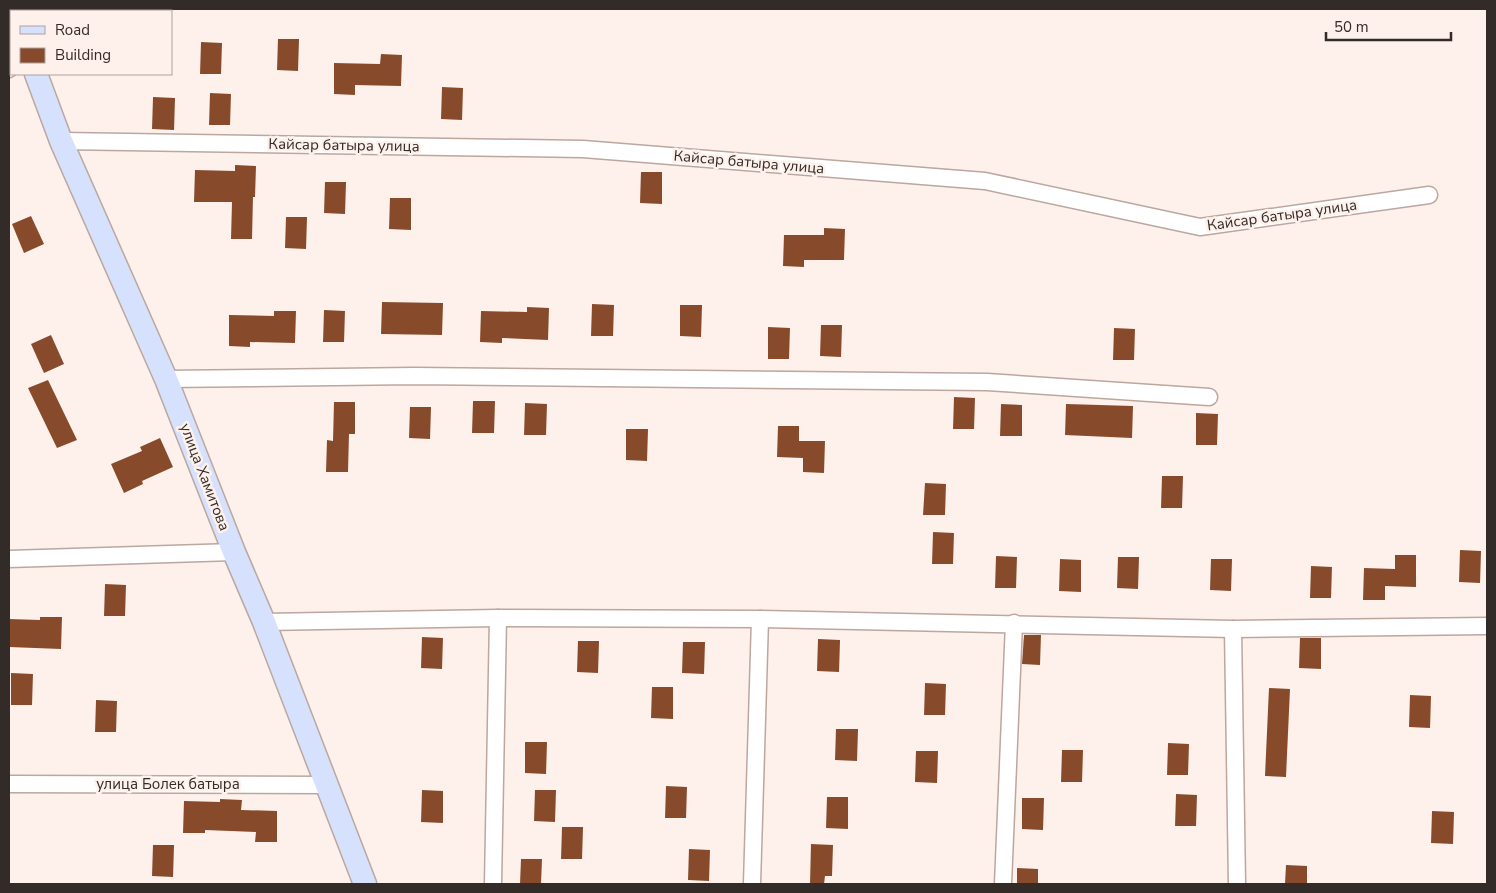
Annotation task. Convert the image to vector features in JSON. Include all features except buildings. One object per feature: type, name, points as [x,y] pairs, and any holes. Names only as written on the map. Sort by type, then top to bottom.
[{"type":"street","name":"улица Хамитова","points":[[36,75],[61,142],[166,379],[234,552],[264,622],[365,884]]},
{"type":"street","name":"Кайсар батыра улица","points":[[61,142],[582,149],[985,181],[1200,226],[1429,196]]},
{"type":"street","points":[[166,379],[414,376],[987,382],[1209,397]]},
{"type":"street","points":[[9,559],[234,552]]},
{"type":"street","points":[[264,622],[498,618],[760,619],[1233,629],[1487,626]]},
{"type":"street","points":[[493,884],[498,618]]},
{"type":"street","points":[[752,884],[760,619]]},
{"type":"street","points":[[1003,884],[1014,623]]},
{"type":"street","points":[[1233,629],[1237,884]]},
{"type":"street","name":"улица Болек батыра","points":[[9,784],[327,785]]}]
